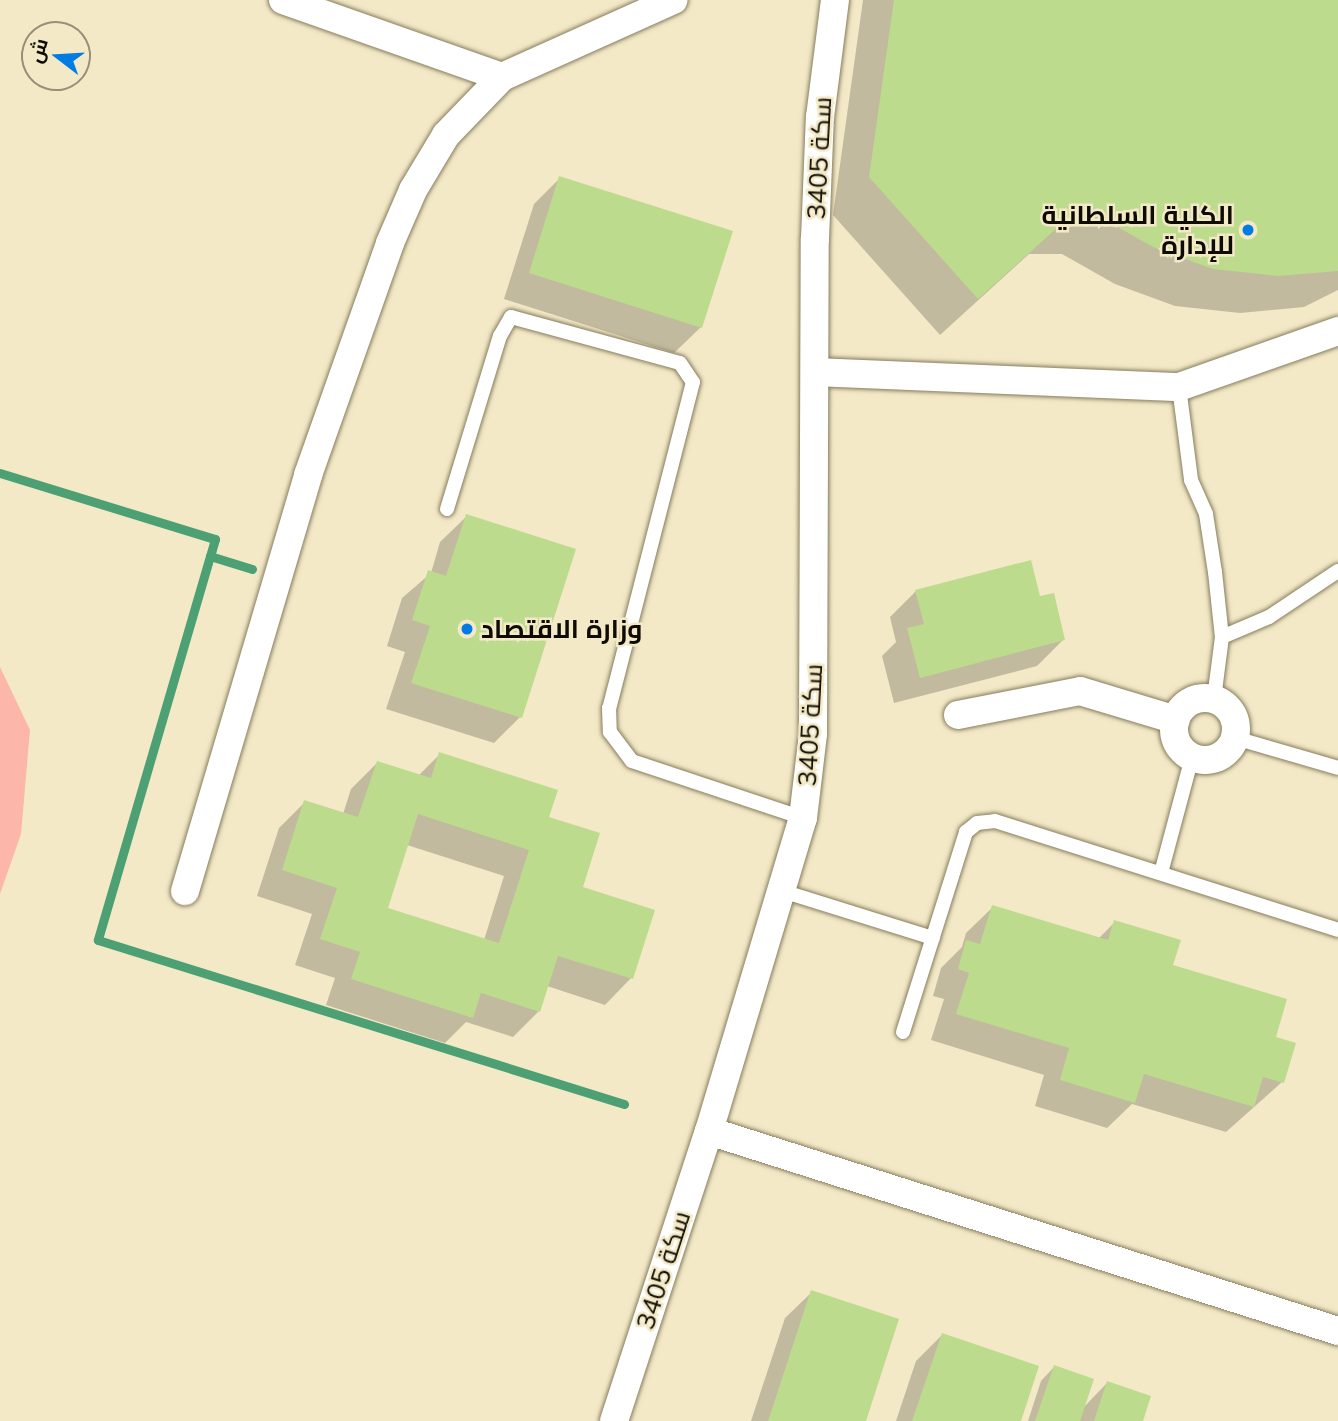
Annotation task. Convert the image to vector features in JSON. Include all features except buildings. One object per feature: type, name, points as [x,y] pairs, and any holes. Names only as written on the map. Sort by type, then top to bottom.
[{"type":"street","points":[[283,0],[502,77]]},
{"type":"street","points":[[185,891],[308,475],[390,243],[413,191],[446,135],[502,77],[673,0]]},
{"type":"street","name":"سكة 3405","points":[[614,1421],[709,1131],[803,818],[813,734],[815,239],[820,117],[835,0]]},
{"type":"street","points":[[816,372],[1179,387],[1338,331]]},
{"type":"street","points":[[958,715],[1080,691],[1176,720]]},
{"type":"street","points":[[1201,698],[1214,699],[1225,704],[1233,715],[1235,738],[1220,756],[1208,759],[1192,757],[1178,742],[1176,720],[1189,702],[1201,698]]},
{"type":"street","points":[[709,1131],[1338,1331]]},
{"type":"lane","points":[[447,509],[500,336],[511,317],[680,363],[693,382],[609,708],[610,732],[632,761],[803,818]]},
{"type":"lane","points":[[1179,387],[1191,480],[1206,514],[1222,638],[1214,699]]},
{"type":"lane","points":[[1222,638],[1269,617],[1338,571]]},
{"type":"lane","points":[[1235,738],[1338,768]]},
{"type":"lane","points":[[1161,873],[1192,757]]},
{"type":"lane","points":[[903,1032],[966,832],[977,823],[995,821],[1338,930]]},
{"type":"lane","points":[[782,891],[933,938]]},
{"type":"shaded area","points":[[0,667],[30,730],[21,834],[0,894]]},
{"type":"waterway","points":[[0,473],[215,539],[210,556],[252,569]]},
{"type":"waterway","points":[[210,556],[98,940],[624,1104]]},
{"type":"place","name":"الكلية السلطانية للإدارة","points":[[1248,230]]},
{"type":"place","name":"وزارة الاقتصاد","points":[[467,629]]}]
